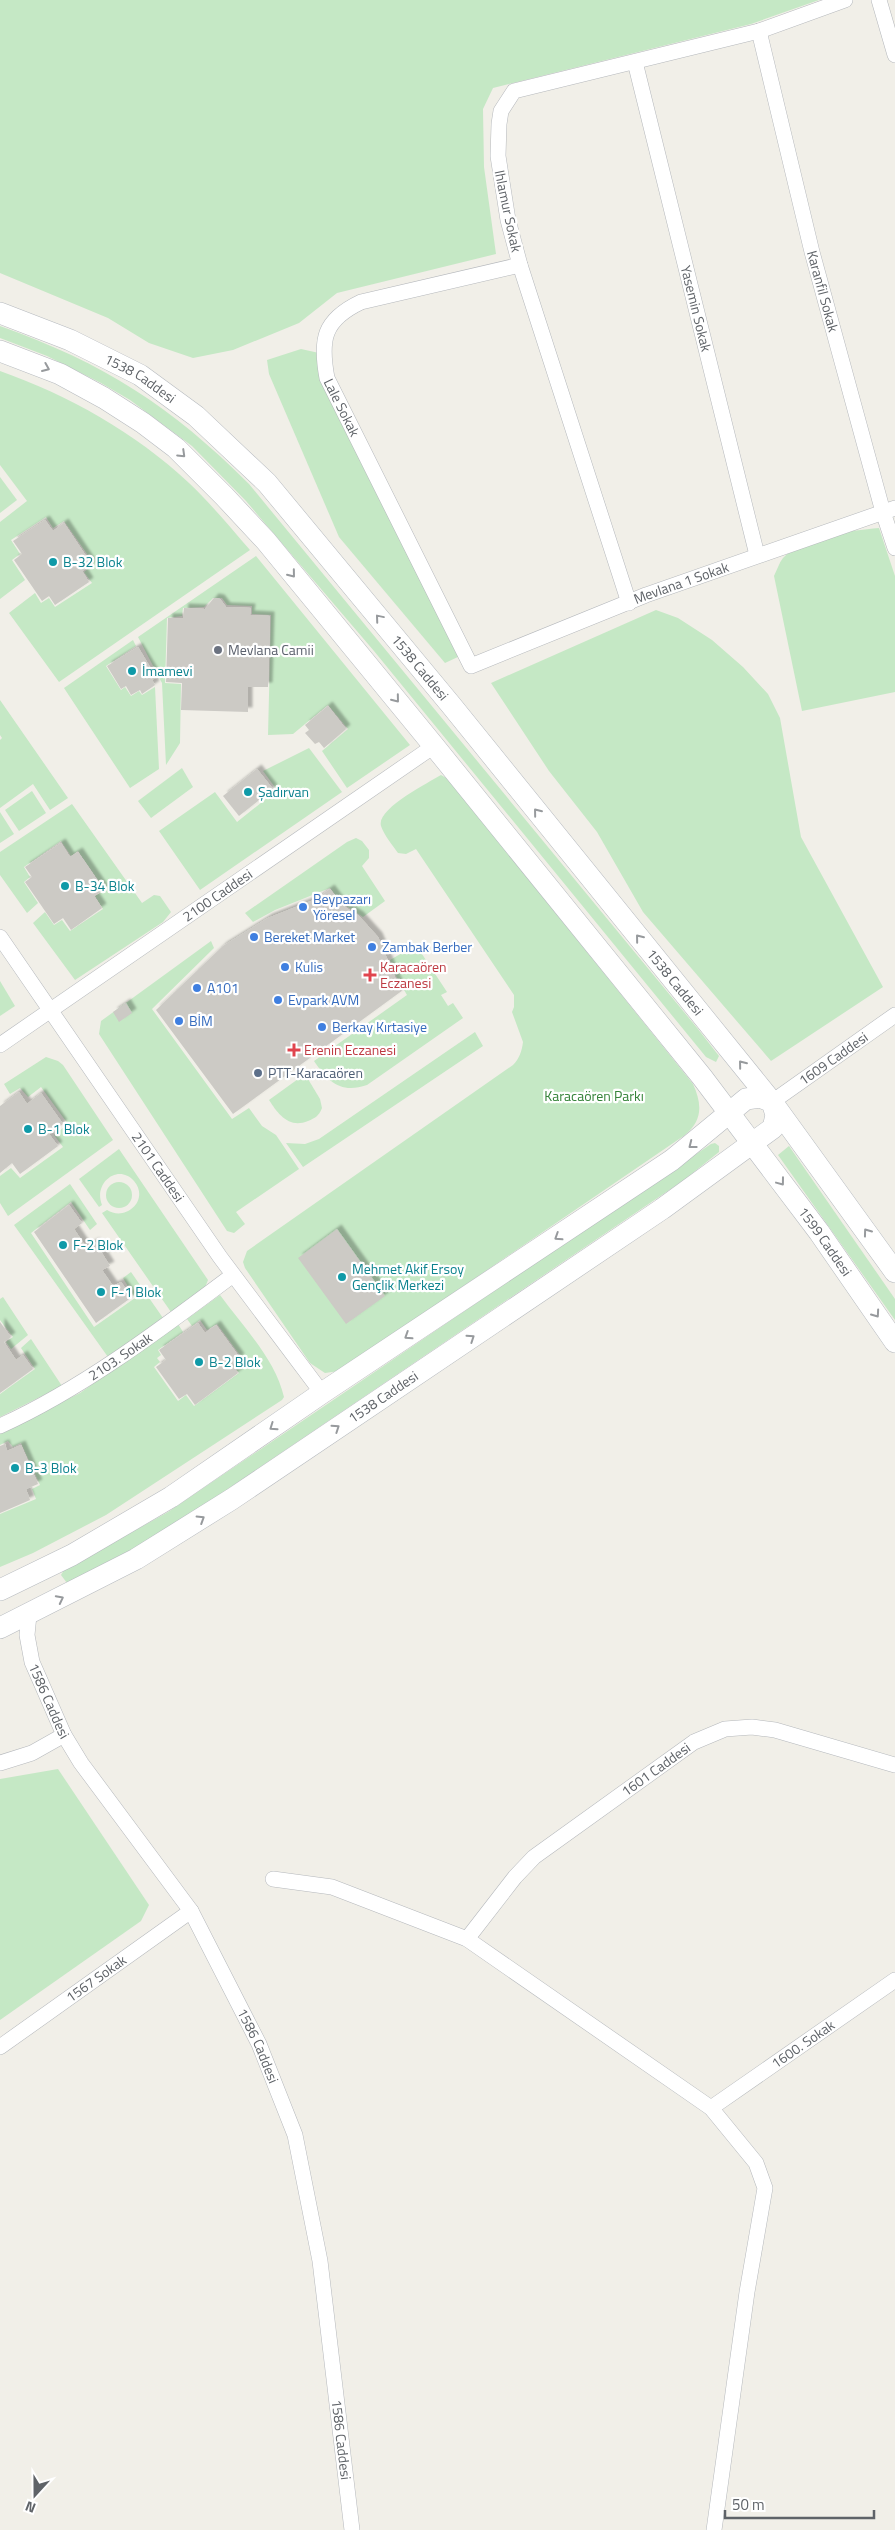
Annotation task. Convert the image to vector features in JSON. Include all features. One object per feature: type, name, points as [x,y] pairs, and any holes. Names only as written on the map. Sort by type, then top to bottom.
[{"type":"main road","name":"1538 Caddesi","points":[[0,313],[97,352],[156,385],[203,422],[267,484],[451,705],[772,1102],[776,1115],[775,1124],[752,1144],[662,1209],[232,1499],[136,1559],[29,1615],[0,1628]]},
{"type":"main road","points":[[0,351],[60,374],[104,398],[143,423],[176,448],[224,496],[266,542],[434,746],[702,1076],[752,1144]]},
{"type":"main road","points":[[0,1590],[107,1536],[172,1497],[322,1393],[657,1171],[693,1145],[742,1102],[753,1097],[760,1097],[772,1102],[895,1272]]},
{"type":"main road","name":"1599 Caddesi","points":[[752,1144],[819,1232],[895,1342]]},
{"type":"main road","points":[[20,1581],[29,1615]]},
{"type":"street","name":"Ihlamur Sokak","points":[[629,603],[520,265],[502,190],[498,156],[499,124],[504,104],[514,91],[759,32],[846,0]]},
{"type":"street","points":[[879,0],[895,55]]},
{"type":"street","name":"Karanfil Sokak","points":[[759,32],[812,252],[889,510],[895,548]]},
{"type":"street","name":"Yasemin Sokak","points":[[635,62],[757,555]]},
{"type":"street","name":"Lale Sokak","points":[[471,666],[327,378],[323,356],[324,336],[348,308],[361,302],[520,265]]},
{"type":"street","name":"Mevlana 1 Sokak","points":[[471,666],[629,603],[757,555],[889,510]]},
{"type":"street","name":"2100 Caddesi","points":[[0,1045],[434,746]]},
{"type":"street","name":"2101 Caddesi","points":[[0,937],[233,1275],[322,1393]]},
{"type":"street","name":"1609 Caddesi","points":[[772,1102],[895,1015]]},
{"type":"street","name":"2103. Sokak","points":[[0,1426],[45,1404],[87,1379],[233,1275]]},
{"type":"street","name":"1586 Caddesi","points":[[29,1615],[27,1635],[32,1662],[64,1735],[81,1763],[191,1910],[259,2044],[295,2135],[320,2261],[352,2530]]},
{"type":"street","name":"1601 Caddesi","points":[[467,1939],[515,1877],[534,1857],[694,1742],[725,1729],[752,1727],[775,1730],[895,1765]]},
{"type":"street","points":[[0,1763],[32,1753],[64,1735]]},
{"type":"street","points":[[273,1878],[332,1887],[467,1939],[711,2108],[756,2163],[765,2188],[747,2292],[714,2530]]},
{"type":"street","name":"1567 Sokak","points":[[0,2047],[191,1910]]},
{"type":"street","name":"1600. Sokak","points":[[711,2108],[895,1980]]},
{"type":"green space","points":[[0,0],[819,0],[751,24],[493,88],[483,109],[484,167],[496,254],[337,293],[299,323],[233,350],[193,358],[149,343],[108,318],[0,273]]},
{"type":"green space","points":[[0,326],[72,355],[134,390],[163,409],[192,432],[249,484],[698,1029],[719,1056],[716,1062],[706,1057],[374,651],[246,501],[192,446],[130,400],[47,356],[0,338]]},
{"type":"green space","points":[[301,349],[319,353],[460,656],[445,663],[339,537],[269,374],[267,360]]},
{"type":"green space","points":[[0,371],[76,404],[100,417],[147,448],[189,483],[250,550],[59,682],[9,613],[35,593],[41,603],[49,598],[55,607],[92,583],[84,572],[94,564],[64,521],[53,528],[46,517],[11,540],[20,554],[12,560],[25,580],[0,599],[0,522],[27,501],[0,465]]},
{"type":"green space","points":[[0,477],[17,500],[0,513]]},
{"type":"green space","points":[[879,528],[895,576],[895,692],[802,711],[774,576],[779,564],[792,550],[815,539]]},
{"type":"green space","points":[[256,556],[410,745],[347,788],[322,751],[348,729],[328,705],[293,734],[268,735],[271,615],[252,614],[252,606],[227,605],[222,598],[213,598],[204,607],[183,608],[182,616],[167,618],[165,683],[181,684],[180,743],[166,765],[162,683],[138,637]]},
{"type":"green space","points":[[656,610],[678,618],[712,640],[743,667],[768,694],[780,718],[801,837],[883,987],[771,1061],[643,912],[597,832],[549,771],[491,683]]},
{"type":"green space","points":[[133,640],[136,646],[106,666],[121,690],[125,687],[131,696],[139,691],[142,695],[155,687],[159,769],[130,788],[64,688]]},
{"type":"green space","points":[[0,700],[68,798],[50,810],[33,784],[0,808],[0,740],[2,738],[0,735]]},
{"type":"green space","points":[[309,748],[342,792],[200,890],[159,831],[215,792],[237,822],[277,790],[263,771]]},
{"type":"green space","points":[[182,768],[193,787],[151,818],[138,801]]},
{"type":"green space","name":"Karacaören Parkı","points":[[441,775],[448,779],[693,1084],[698,1098],[698,1118],[685,1135],[339,1371],[325,1373],[310,1363],[245,1268],[243,1262],[247,1251],[513,1065],[519,1057],[523,1045],[512,1012],[514,995],[416,849],[406,854],[398,853],[386,837],[381,826],[386,812],[394,805]]},
{"type":"green space","points":[[32,791],[46,813],[19,831],[5,810]]},
{"type":"green space","points":[[72,804],[142,903],[154,895],[160,896],[171,912],[163,922],[75,980],[33,923],[45,912],[54,925],[62,920],[70,931],[103,909],[95,896],[105,890],[78,851],[71,856],[61,841],[24,867],[30,877],[24,882],[38,903],[27,913],[0,875],[0,852]]},
{"type":"green space","points":[[0,812],[14,834],[0,843]]},
{"type":"green space","points":[[356,838],[362,841],[369,850],[369,858],[362,866],[385,901],[363,917],[342,903],[330,888],[275,910],[253,922],[245,913],[347,842]]},
{"type":"green space","points":[[211,941],[214,948],[152,1009],[232,1119],[249,1108],[262,1126],[276,1135],[299,1169],[236,1212],[245,1224],[234,1233],[227,1231],[99,1034],[101,1021]]},
{"type":"green space","points":[[416,945],[447,992],[441,995],[448,1006],[453,1003],[463,1018],[367,1085],[350,1088],[336,1084],[325,1075],[314,1061],[407,995],[396,976],[390,960]]},
{"type":"green space","points":[[0,981],[15,1006],[0,1016]]},
{"type":"green space","points":[[475,1032],[483,1046],[303,1167],[286,1143],[305,1144],[319,1139]]},
{"type":"green space","points":[[46,1057],[63,1065],[113,1140],[8,1216],[0,1203],[0,1176],[11,1168],[20,1178],[63,1147],[54,1135],[68,1124],[41,1087],[28,1097],[20,1088],[10,1094],[4,1084]]},
{"type":"green space","points":[[305,1074],[320,1099],[322,1108],[313,1119],[301,1123],[290,1122],[280,1115],[269,1100]]},
{"type":"green space","points":[[715,1143],[719,1146],[719,1152],[684,1180],[219,1495],[147,1542],[67,1583],[61,1575],[64,1570],[168,1512]]},
{"type":"green space","points":[[789,1146],[895,1299],[895,1320],[778,1155]]},
{"type":"green space","points":[[119,1149],[208,1280],[204,1290],[171,1312],[102,1213],[107,1210],[121,1213],[134,1207],[139,1195],[134,1181],[128,1176],[121,1174],[109,1178],[101,1189],[102,1205],[99,1207],[79,1179]]},
{"type":"green space","points":[[119,1182],[128,1186],[132,1195],[128,1204],[119,1208],[110,1204],[106,1195],[110,1186]]},
{"type":"green space","points":[[70,1184],[97,1224],[90,1230],[71,1202],[31,1233],[94,1327],[135,1298],[123,1278],[131,1272],[163,1318],[108,1357],[14,1225]]},
{"type":"green space","points":[[220,1295],[266,1356],[280,1383],[284,1397],[282,1400],[106,1515],[33,1553],[0,1567],[0,1514],[36,1499],[32,1489],[40,1485],[21,1443],[13,1447],[8,1441],[0,1445],[0,1433],[80,1393],[178,1324],[183,1332],[158,1350],[161,1355],[157,1358],[160,1362],[154,1367],[178,1401],[186,1395],[194,1406],[239,1373],[233,1365],[242,1358],[217,1324],[207,1330],[200,1320],[192,1326],[187,1319]]},
{"type":"green space","points":[[3,1297],[28,1335],[11,1349],[6,1342],[13,1337],[0,1320],[0,1299]]},
{"type":"green space","points":[[31,1339],[62,1386],[0,1417],[0,1394],[35,1369],[21,1348]]},
{"type":"green space","points":[[58,1769],[149,1905],[141,1921],[0,2020],[0,1779]]},
{"type":"building","name":"B-32 Blok","points":[[45,520],[53,531],[64,523],[92,565],[82,571],[89,582],[55,605],[49,596],[42,601],[14,560],[22,554],[13,541]]},
{"type":"building","name":"Mevlana Camii","points":[[214,598],[220,599],[226,607],[251,608],[250,615],[270,616],[268,687],[248,687],[248,712],[181,710],[182,683],[166,682],[168,618],[183,618],[184,608],[205,609]]},
{"type":"building","name":"İmamevi","points":[[138,647],[156,677],[152,680],[155,685],[142,694],[140,690],[131,695],[126,686],[121,689],[107,666]]},
{"type":"building","points":[[328,706],[346,729],[324,748],[319,742],[315,744],[305,733],[309,730],[305,725]]},
{"type":"building","name":"Şadırvan","points":[[257,769],[273,789],[239,816],[223,796]]},
{"type":"building","name":"B-34 Blok","points":[[61,843],[70,857],[78,852],[104,890],[94,896],[102,908],[71,930],[63,918],[54,924],[25,882],[32,877],[25,867]]},
{"type":"building","name":"Evpark AVM","points":[[330,889],[342,905],[359,916],[378,937],[397,982],[403,990],[233,1114],[156,1010],[223,946],[268,918],[316,899]]},
{"type":"building","points":[[126,1003],[132,1013],[119,1022],[113,1012]]},
{"type":"building","name":"B-1 Blok","points":[[19,1092],[27,1104],[41,1093],[63,1124],[49,1134],[58,1146],[20,1174],[12,1163],[0,1173],[0,1106]]},
{"type":"building","points":[[69,1205],[82,1223],[74,1229],[86,1247],[95,1242],[110,1266],[102,1270],[113,1286],[121,1282],[132,1297],[96,1323],[34,1232]]},
{"type":"building","name":"Mehmet Akif Ersoy Gençlik Merkezi","points":[[337,1229],[385,1296],[346,1324],[298,1258]]},
{"type":"building","points":[[0,1322],[11,1337],[4,1342],[16,1360],[23,1355],[33,1369],[0,1393]]},
{"type":"building","name":"B-2 Blok","points":[[198,1323],[205,1333],[216,1325],[240,1358],[231,1365],[238,1373],[195,1405],[187,1394],[179,1399],[156,1367],[166,1360],[159,1350]]},
{"type":"building","name":"B-3 Blok","points":[[5,1444],[7,1451],[21,1445],[38,1484],[26,1489],[30,1500],[0,1513],[0,1446]]},
{"type":"place","name":"B-32 Blok","points":[[53,562]]},
{"type":"place","name":"Mevlana Camii","points":[[218,650]]},
{"type":"place","name":"İmamevi","points":[[132,671]]},
{"type":"place","name":"Şadırvan","points":[[248,792]]},
{"type":"place","name":"B-34 Blok","points":[[65,886]]},
{"type":"place","name":"Beypazarı Yöresel","points":[[303,907]]},
{"type":"place","name":"Bereket Market","points":[[254,937]]},
{"type":"place","name":"Zambak Berber","points":[[372,947]]},
{"type":"place","name":"Kulis","points":[[285,967]]},
{"type":"place","name":"Karacaören Eczanesi","points":[[370,975]]},
{"type":"place","name":"A101","points":[[197,988]]},
{"type":"place","name":"Evpark AVM","points":[[278,1000]]},
{"type":"place","name":"BİM","points":[[179,1021]]},
{"type":"place","name":"Berkay Kırtasiye","points":[[322,1027]]},
{"type":"place","name":"Erenin Eczanesi","points":[[294,1050]]},
{"type":"place","name":"PTT-Karacaören","points":[[258,1073]]},
{"type":"place","name":"B-1 Blok","points":[[28,1129]]},
{"type":"place","name":"F-2 Blok","points":[[63,1245]]},
{"type":"place","name":"Mehmet Akif Ersoy Gençlik Merkezi","points":[[342,1277]]},
{"type":"place","name":"F-1 Blok","points":[[101,1292]]},
{"type":"place","name":"B-2 Blok","points":[[199,1362]]},
{"type":"place","name":"B-3 Blok","points":[[15,1468]]}]
